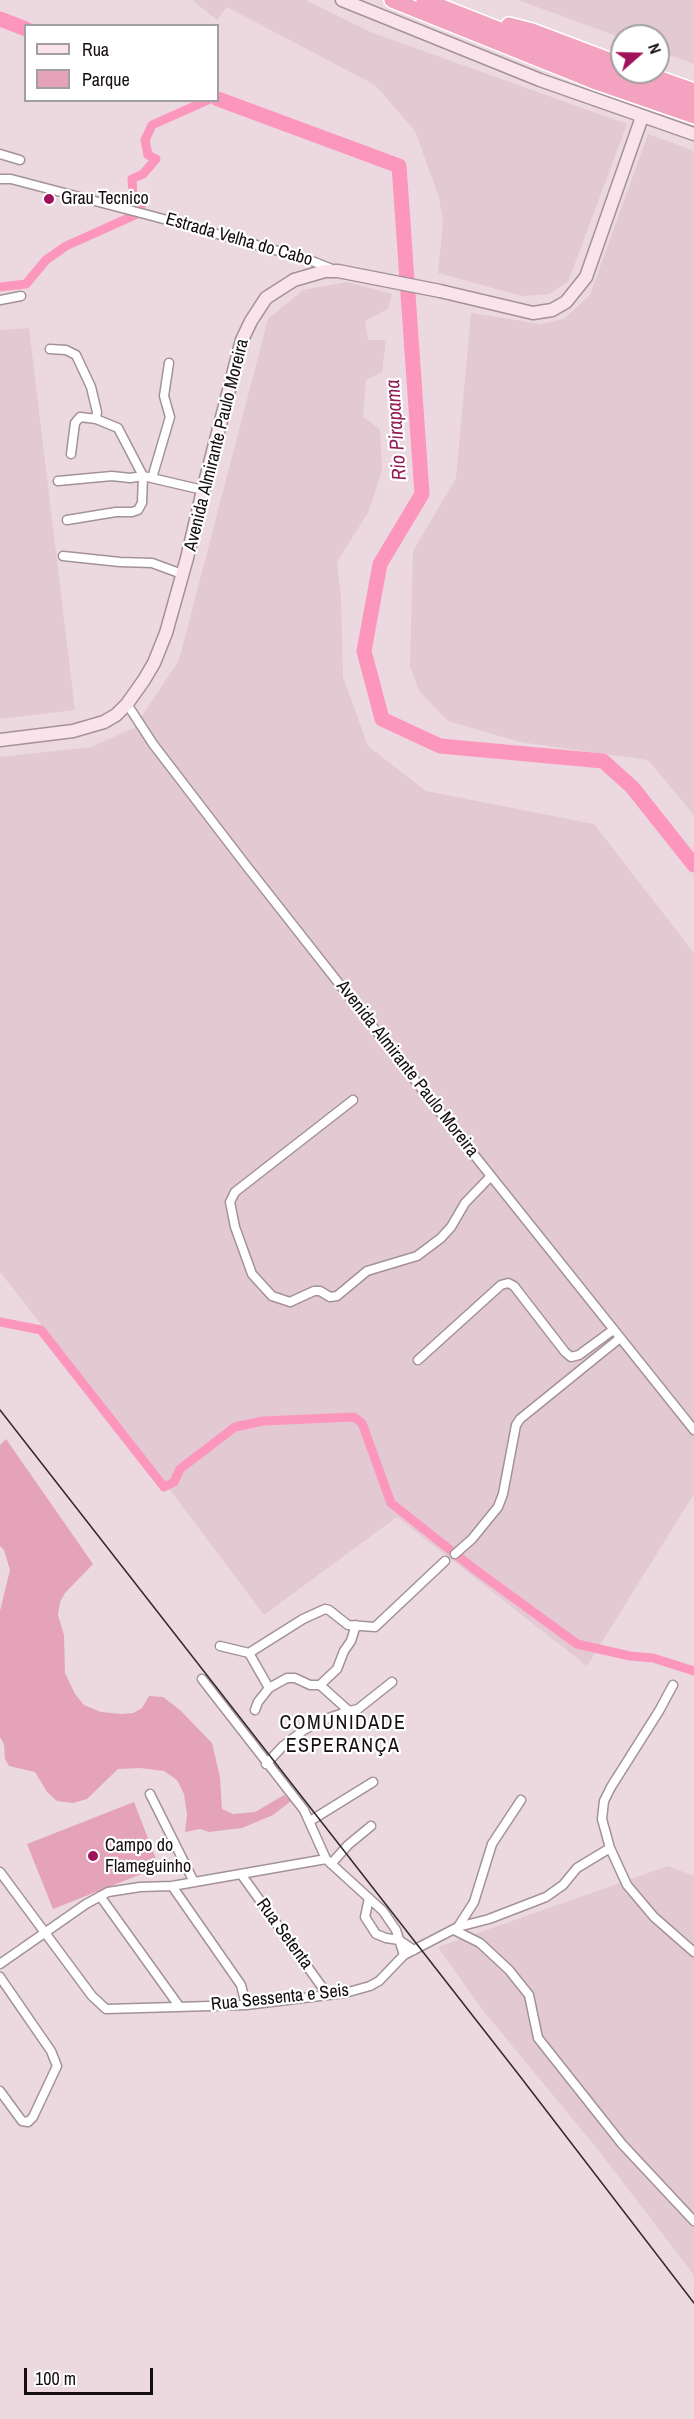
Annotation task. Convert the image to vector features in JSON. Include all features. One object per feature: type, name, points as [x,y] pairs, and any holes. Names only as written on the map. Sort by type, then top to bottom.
[{"type":"highway","points":[[392,0],[596,82],[694,116]]},
{"type":"highway","points":[[424,0],[640,86],[694,104]]},
{"type":"highway","points":[[455,13],[531,32],[610,61]]},
{"type":"highway","points":[[670,83],[694,92]]},
{"type":"main road","points":[[342,0],[540,80],[694,134]]},
{"type":"main road","name":"Avenida Almirante Paulo Moreira","points":[[0,740],[73,731],[116,715],[127,704],[154,663],[166,633],[183,574],[242,340],[259,308],[278,288],[294,280],[325,271],[338,271],[376,277],[533,313],[552,310],[566,302],[586,277],[642,117]]},
{"type":"street","points":[[0,154],[20,160]]},
{"type":"street","name":"Estrada Velha do Cabo","points":[[0,179],[11,179],[156,216],[307,259],[338,271]]},
{"type":"street","points":[[0,300],[21,296]]},
{"type":"street","points":[[50,349],[66,350],[76,355],[92,387],[97,412],[96,419]]},
{"type":"street","points":[[67,520],[138,510],[170,417],[164,396],[169,363]]},
{"type":"street","points":[[71,454],[75,423],[84,417],[96,419],[112,425],[122,433],[148,477]]},
{"type":"street","points":[[58,481],[112,476],[148,477],[203,490]]},
{"type":"street","points":[[63,556],[152,562],[183,574]]},
{"type":"street","name":"Avenida Almirante Paulo Moreira","points":[[127,704],[153,744],[238,854],[694,1430]]},
{"type":"street","points":[[353,1100],[235,1192],[230,1202],[235,1227],[252,1274],[272,1296],[290,1302],[314,1291],[320,1291],[330,1297],[337,1296],[368,1271],[417,1256],[441,1238],[451,1227],[465,1203],[491,1176]]},
{"type":"street","points":[[418,1360],[501,1285],[508,1283],[514,1286],[571,1357],[579,1355],[614,1330]]},
{"type":"street","points":[[455,1554],[472,1539],[498,1507],[503,1494],[516,1425],[520,1419],[620,1338]]},
{"type":"street","points":[[220,1646],[249,1653],[303,1619],[324,1610],[329,1610],[341,1622],[371,1627],[380,1624],[445,1561]]},
{"type":"street","points":[[255,1710],[269,1688],[287,1678],[295,1678],[310,1685],[320,1684],[337,1668],[351,1641],[356,1625]]},
{"type":"street","points":[[249,1653],[269,1688]]},
{"type":"street","points":[[202,1679],[266,1764],[293,1795],[310,1821],[328,1861],[383,1911],[396,1930],[404,1955]]},
{"type":"street","points":[[266,1764],[283,1746],[304,1730],[320,1721],[358,1709],[392,1682]]},
{"type":"street","points":[[320,1684],[349,1711]]},
{"type":"street","points":[[673,1685],[659,1712],[622,1767],[604,1801],[602,1819],[609,1848],[627,1885],[645,1908],[694,1952]]},
{"type":"street","points":[[310,1821],[373,1782]]},
{"type":"street","points":[[150,1794],[194,1882]]},
{"type":"street","points":[[521,1800],[492,1844],[474,1902],[456,1929],[480,1943],[508,1970],[529,1995],[538,2038],[622,2144],[694,2221]]},
{"type":"street","points":[[0,1964],[100,1896],[120,1888],[172,1886],[328,1861],[371,1826]]},
{"type":"street","name":"Rua Sessenta e Seis","points":[[45,1932],[92,1996],[106,2009],[246,2005],[345,1993],[370,1986],[389,1972],[404,1955],[456,1929],[546,1897],[563,1885],[586,1861],[609,1848]]},
{"type":"street","points":[[0,1872],[45,1932]]},
{"type":"street","name":"Rua Setenta","points":[[241,1874],[327,1994]]},
{"type":"street","points":[[172,1886],[241,1985],[246,2005]]},
{"type":"street","points":[[100,1896],[179,2006]]},
{"type":"street","points":[[369,1898],[365,1911],[368,1925],[376,1934],[399,1940],[414,1950]]},
{"type":"street","points":[[0,1977],[51,2051],[57,2066],[33,2117],[28,2122],[22,2121],[0,2091]]},
{"type":"shaded area","points":[[192,0],[305,0],[373,33],[627,124],[568,282],[549,294],[522,296],[438,273],[443,222],[439,197],[415,131],[375,85],[227,7],[217,20]]},
{"type":"shaded area","points":[[518,0],[694,0],[694,64],[670,55],[670,24],[610,24],[610,34]]},
{"type":"shaded area","points":[[648,134],[694,151],[694,815],[648,760],[520,742],[448,721],[419,691],[410,666],[413,551],[456,478],[471,313],[540,324],[564,319],[590,295]]},
{"type":"shaded area","points":[[347,282],[392,294],[388,309],[365,321],[368,340],[386,340],[382,372],[366,380],[363,417],[380,429],[382,470],[369,511],[337,562],[341,597],[343,677],[368,746],[426,791],[594,824],[694,953],[694,1494],[587,1666],[397,1517],[264,1615],[152,1466],[0,1272],[0,757],[91,747],[134,728],[179,660],[268,319],[303,290]]},
{"type":"shaded area","points":[[29,328],[75,710],[0,719],[0,330]]},
{"type":"shaded area","points":[[668,1866],[694,1876],[694,2275],[595,2146],[481,2008],[438,1947]]},
{"type":"green space","points":[[6,1439],[93,1564],[65,1593],[60,1602],[58,1615],[64,1635],[65,1673],[75,1694],[84,1705],[101,1712],[122,1714],[133,1713],[142,1708],[149,1696],[163,1697],[180,1710],[212,1743],[220,1777],[222,1809],[233,1814],[255,1812],[284,1795],[291,1801],[273,1815],[242,1828],[209,1832],[200,1829],[185,1832],[187,1815],[184,1794],[177,1780],[164,1771],[140,1768],[118,1769],[87,1799],[73,1803],[57,1801],[47,1792],[35,1772],[9,1766],[0,1737],[0,1611],[10,1570],[4,1550],[0,1546],[0,1445]]},
{"type":"green space","name":"Campo do Flameguinho","points":[[134,1802],[159,1867],[53,1909],[27,1844]]},
{"type":"waterway","name":"Rio Pirapama","points":[[0,19],[24,28]]},
{"type":"waterway","name":"Rio Pirapama","points":[[219,99],[399,166],[422,494],[380,564],[364,651],[382,719],[440,746],[603,761],[632,787],[694,865]]},
{"type":"waterway","points":[[0,287],[26,284],[46,260],[66,246],[135,215],[142,204],[133,196],[132,179],[143,174],[156,159],[148,155],[145,140],[152,125],[204,102]]},
{"type":"waterway","points":[[0,1322],[41,1330],[164,1487],[174,1482],[180,1469],[235,1427],[263,1421],[354,1417],[362,1423],[391,1503],[473,1568],[577,1644],[630,1656],[653,1658],[694,1671]]},
{"type":"tram line","points":[[0,1410],[694,2303]]},
{"type":"place","name":"Grau Tecnico","points":[[49,199]]},
{"type":"place","name":"Campo do Flameguinho","points":[[93,1856]]},
{"type":"district","name":"COMUNIDADE ESPERANÇA","points":[[343,1736]]}]
